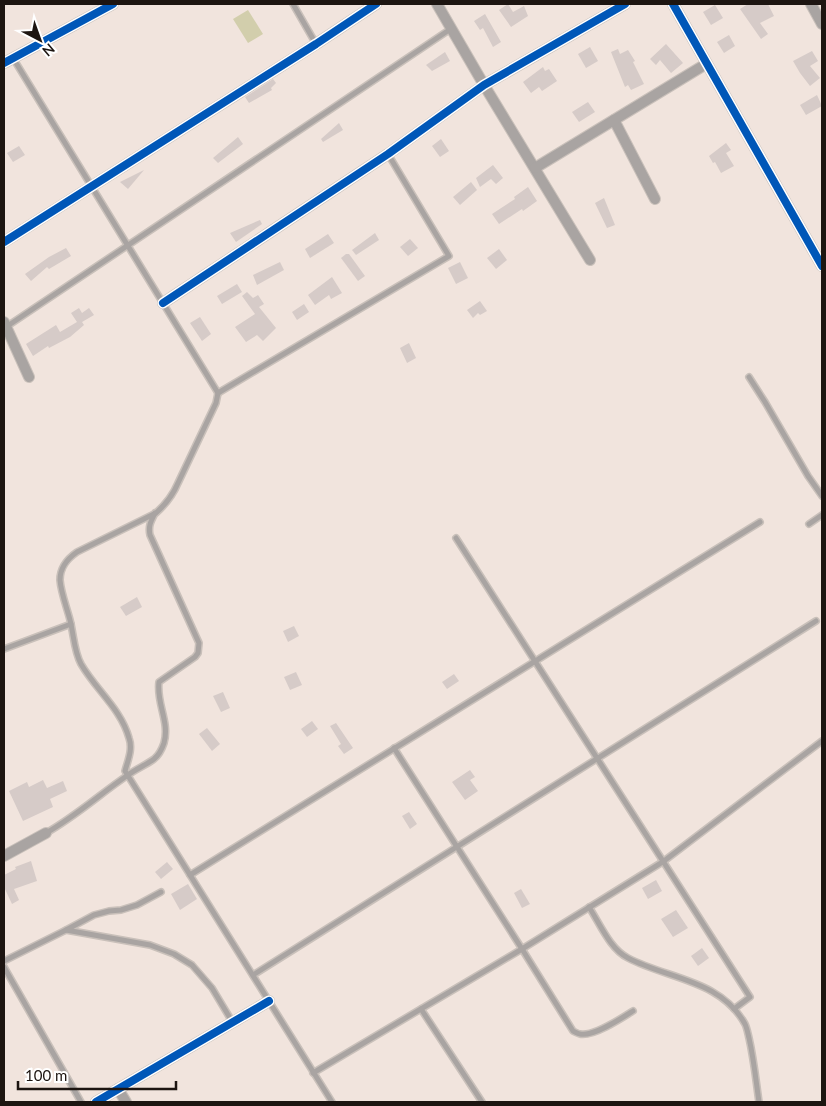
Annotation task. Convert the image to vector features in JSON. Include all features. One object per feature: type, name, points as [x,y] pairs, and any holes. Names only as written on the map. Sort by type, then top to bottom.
[{"type":"street","points":[[8,60],[113,4]]},
{"type":"street","points":[[4,242],[376,4]]},
{"type":"street","points":[[438,4],[484,85],[590,260]]},
{"type":"street","points":[[163,303],[388,154],[484,85],[625,4]]},
{"type":"street","points":[[673,4],[822,266]]},
{"type":"street","points":[[811,4],[822,24]]},
{"type":"street","points":[[534,168],[706,64]]},
{"type":"street","points":[[614,120],[655,199]]},
{"type":"street","points":[[5,326],[29,377]]},
{"type":"street","points":[[4,856],[46,833]]},
{"type":"street","points":[[96,1102],[271,1000]]},
{"type":"street","points":[[118,1088],[126,1102]]},
{"type":"lane","points":[[293,4],[316,44]]},
{"type":"lane","points":[[5,326],[452,27]]},
{"type":"lane","points":[[8,60],[92,186],[218,393],[216,403],[173,494],[150,521],[148,529],[199,642],[199,649],[195,657],[159,682],[166,726],[164,744],[154,759],[128,775],[81,811],[46,833]]},
{"type":"lane","points":[[218,393],[449,256],[388,154]]},
{"type":"lane","points":[[748,377],[822,496]]},
{"type":"lane","points":[[156,513],[68,558],[62,569],[60,580],[71,624],[76,655],[118,714],[130,739],[131,748],[125,771],[253,975],[271,1000],[332,1102]]},
{"type":"lane","points":[[809,524],[822,515]]},
{"type":"lane","points":[[190,875],[760,522]]},
{"type":"lane","points":[[456,538],[750,997],[734,1009]]},
{"type":"lane","points":[[253,975],[816,621]]},
{"type":"lane","points":[[4,649],[71,624]]},
{"type":"lane","points":[[313,1073],[664,862],[822,741]]},
{"type":"lane","points":[[394,748],[573,1031],[580,1034],[588,1034],[633,1011]]},
{"type":"lane","points":[[4,961],[94,916],[137,905],[161,892]]},
{"type":"lane","points":[[589,907],[612,943],[628,958],[699,983],[715,993],[734,1009],[746,1025],[754,1057],[760,1102]]},
{"type":"lane","points":[[66,930],[150,944],[174,954],[192,965],[212,988],[233,1023]]},
{"type":"lane","points":[[4,967],[81,1102]]},
{"type":"lane","points":[[422,1009],[482,1102]]},
{"type":"shaded area","points":[[248,10],[263,34],[248,43],[233,19]]},
{"type":"building","points":[[508,4],[513,12],[524,6],[528,16],[511,27],[499,10]]},
{"type":"building","points":[[748,4],[768,4],[774,16],[760,23],[768,34],[761,39],[740,9]]},
{"type":"building","points":[[715,5],[723,18],[711,25],[703,12]]},
{"type":"building","points":[[485,14],[501,42],[493,47],[483,28],[480,30],[474,21]]},
{"type":"building","points":[[729,35],[735,46],[724,53],[717,42]]},
{"type":"building","points":[[666,44],[683,63],[671,73],[660,60],[656,65],[650,59]]},
{"type":"building","points":[[590,47],[598,61],[586,68],[578,54]]},
{"type":"building","points":[[618,49],[620,54],[628,50],[635,61],[633,62],[644,84],[631,90],[628,85],[625,87],[611,52]]},
{"type":"building","points":[[812,51],[818,61],[810,66],[820,78],[810,86],[793,61]]},
{"type":"building","points":[[445,52],[450,61],[432,71],[426,65]]},
{"type":"building","points":[[543,67],[545,71],[549,69],[557,81],[542,91],[539,87],[531,93],[523,82]]},
{"type":"building","points":[[273,79],[276,83],[271,88],[272,90],[249,103],[245,97]]},
{"type":"building","points":[[817,95],[822,106],[806,115],[800,105]]},
{"type":"building","points":[[588,102],[595,112],[579,122],[572,112]]},
{"type":"building","points":[[339,123],[343,130],[323,142],[321,139]]},
{"type":"building","points":[[238,137],[243,144],[218,163],[213,158]]},
{"type":"building","points":[[441,139],[449,151],[440,157],[432,146]]},
{"type":"building","points":[[726,143],[731,150],[726,153],[734,166],[721,173],[709,156]]},
{"type":"building","points":[[19,146],[25,155],[13,162],[7,153]]},
{"type":"building","points":[[493,165],[503,178],[496,184],[491,179],[480,187],[476,178]]},
{"type":"building","points":[[144,170],[128,189],[120,182]]},
{"type":"building","points":[[471,182],[477,190],[460,205],[453,197]]},
{"type":"building","points":[[528,187],[537,201],[499,224],[492,214],[515,199],[514,197]]},
{"type":"building","points":[[604,198],[615,225],[607,228],[595,203]]},
{"type":"building","points":[[260,220],[262,224],[236,242],[230,233]]},
{"type":"building","points":[[375,233],[379,240],[356,255],[352,250]]},
{"type":"building","points":[[328,234],[334,243],[310,258],[305,249]]},
{"type":"building","points":[[410,239],[418,248],[408,256],[400,247]]},
{"type":"building","points":[[66,248],[71,256],[49,269],[47,267],[31,281],[25,274],[49,257]]},
{"type":"building","points":[[499,249],[507,260],[496,269],[487,258]]},
{"type":"building","points":[[349,254],[365,276],[358,281],[341,258]]},
{"type":"building","points":[[280,262],[284,270],[257,285],[253,275]]},
{"type":"building","points":[[460,262],[468,278],[456,284],[448,268]]},
{"type":"building","points":[[332,277],[342,293],[331,299],[329,295],[315,305],[308,295]]},
{"type":"building","points":[[237,284],[242,292],[222,304],[217,296]]},
{"type":"building","points":[[247,292],[253,298],[258,295],[264,304],[259,307],[276,328],[263,341],[257,335],[246,342],[235,327],[255,314],[242,296]]},
{"type":"building","points":[[480,301],[487,311],[480,315],[478,313],[473,318],[467,310]]},
{"type":"building","points":[[304,304],[309,312],[297,320],[292,312]]},
{"type":"building","points":[[79,308],[82,313],[89,308],[94,315],[82,322],[84,325],[70,337],[49,348],[48,346],[33,356],[26,344],[56,325],[60,332],[77,322],[71,313]]},
{"type":"building","points":[[200,317],[211,334],[202,341],[190,323]]},
{"type":"building","points":[[409,343],[416,358],[407,363],[400,348]]},
{"type":"building","points":[[137,597],[142,607],[126,616],[120,607]]},
{"type":"building","points":[[294,626],[299,636],[288,642],[283,631]]},
{"type":"building","points":[[296,672],[302,685],[290,690],[284,677]]},
{"type":"building","points":[[454,674],[459,681],[447,689],[442,682]]},
{"type":"building","points":[[223,692],[230,708],[221,712],[213,696]]},
{"type":"building","points":[[312,721],[318,729],[307,737],[301,729]]},
{"type":"building","points":[[336,723],[353,748],[344,754],[338,746],[341,744],[330,726]]},
{"type":"building","points":[[207,728],[220,744],[212,751],[199,734]]},
{"type":"building","points":[[470,770],[475,777],[470,780],[478,791],[465,800],[452,782]]},
{"type":"building","points":[[43,780],[47,788],[63,781],[67,791],[50,799],[53,807],[23,821],[9,791],[27,782],[29,787]]},
{"type":"building","points":[[409,812],[417,824],[410,829],[402,816]]},
{"type":"building","points":[[31,861],[37,881],[14,889],[19,900],[12,904],[4,887],[4,875],[16,869],[15,867]]},
{"type":"building","points":[[167,862],[173,869],[161,879],[155,872]]},
{"type":"building","points":[[656,880],[662,891],[648,899],[642,888]]},
{"type":"building","points":[[188,884],[197,899],[180,910],[171,894]]},
{"type":"building","points":[[521,889],[530,904],[522,908],[514,893]]},
{"type":"building","points":[[676,910],[688,928],[673,937],[661,919]]},
{"type":"building","points":[[702,948],[709,958],[698,966],[691,956]]},
{"type":"cycle path","points":[[4,63],[113,4]]},
{"type":"cycle path","points":[[4,242],[376,4]]},
{"type":"cycle path","points":[[163,303],[388,154],[484,85],[625,4]]},
{"type":"cycle path","points":[[673,4],[822,266]]},
{"type":"cycle path","points":[[96,1102],[269,1001]]}]
